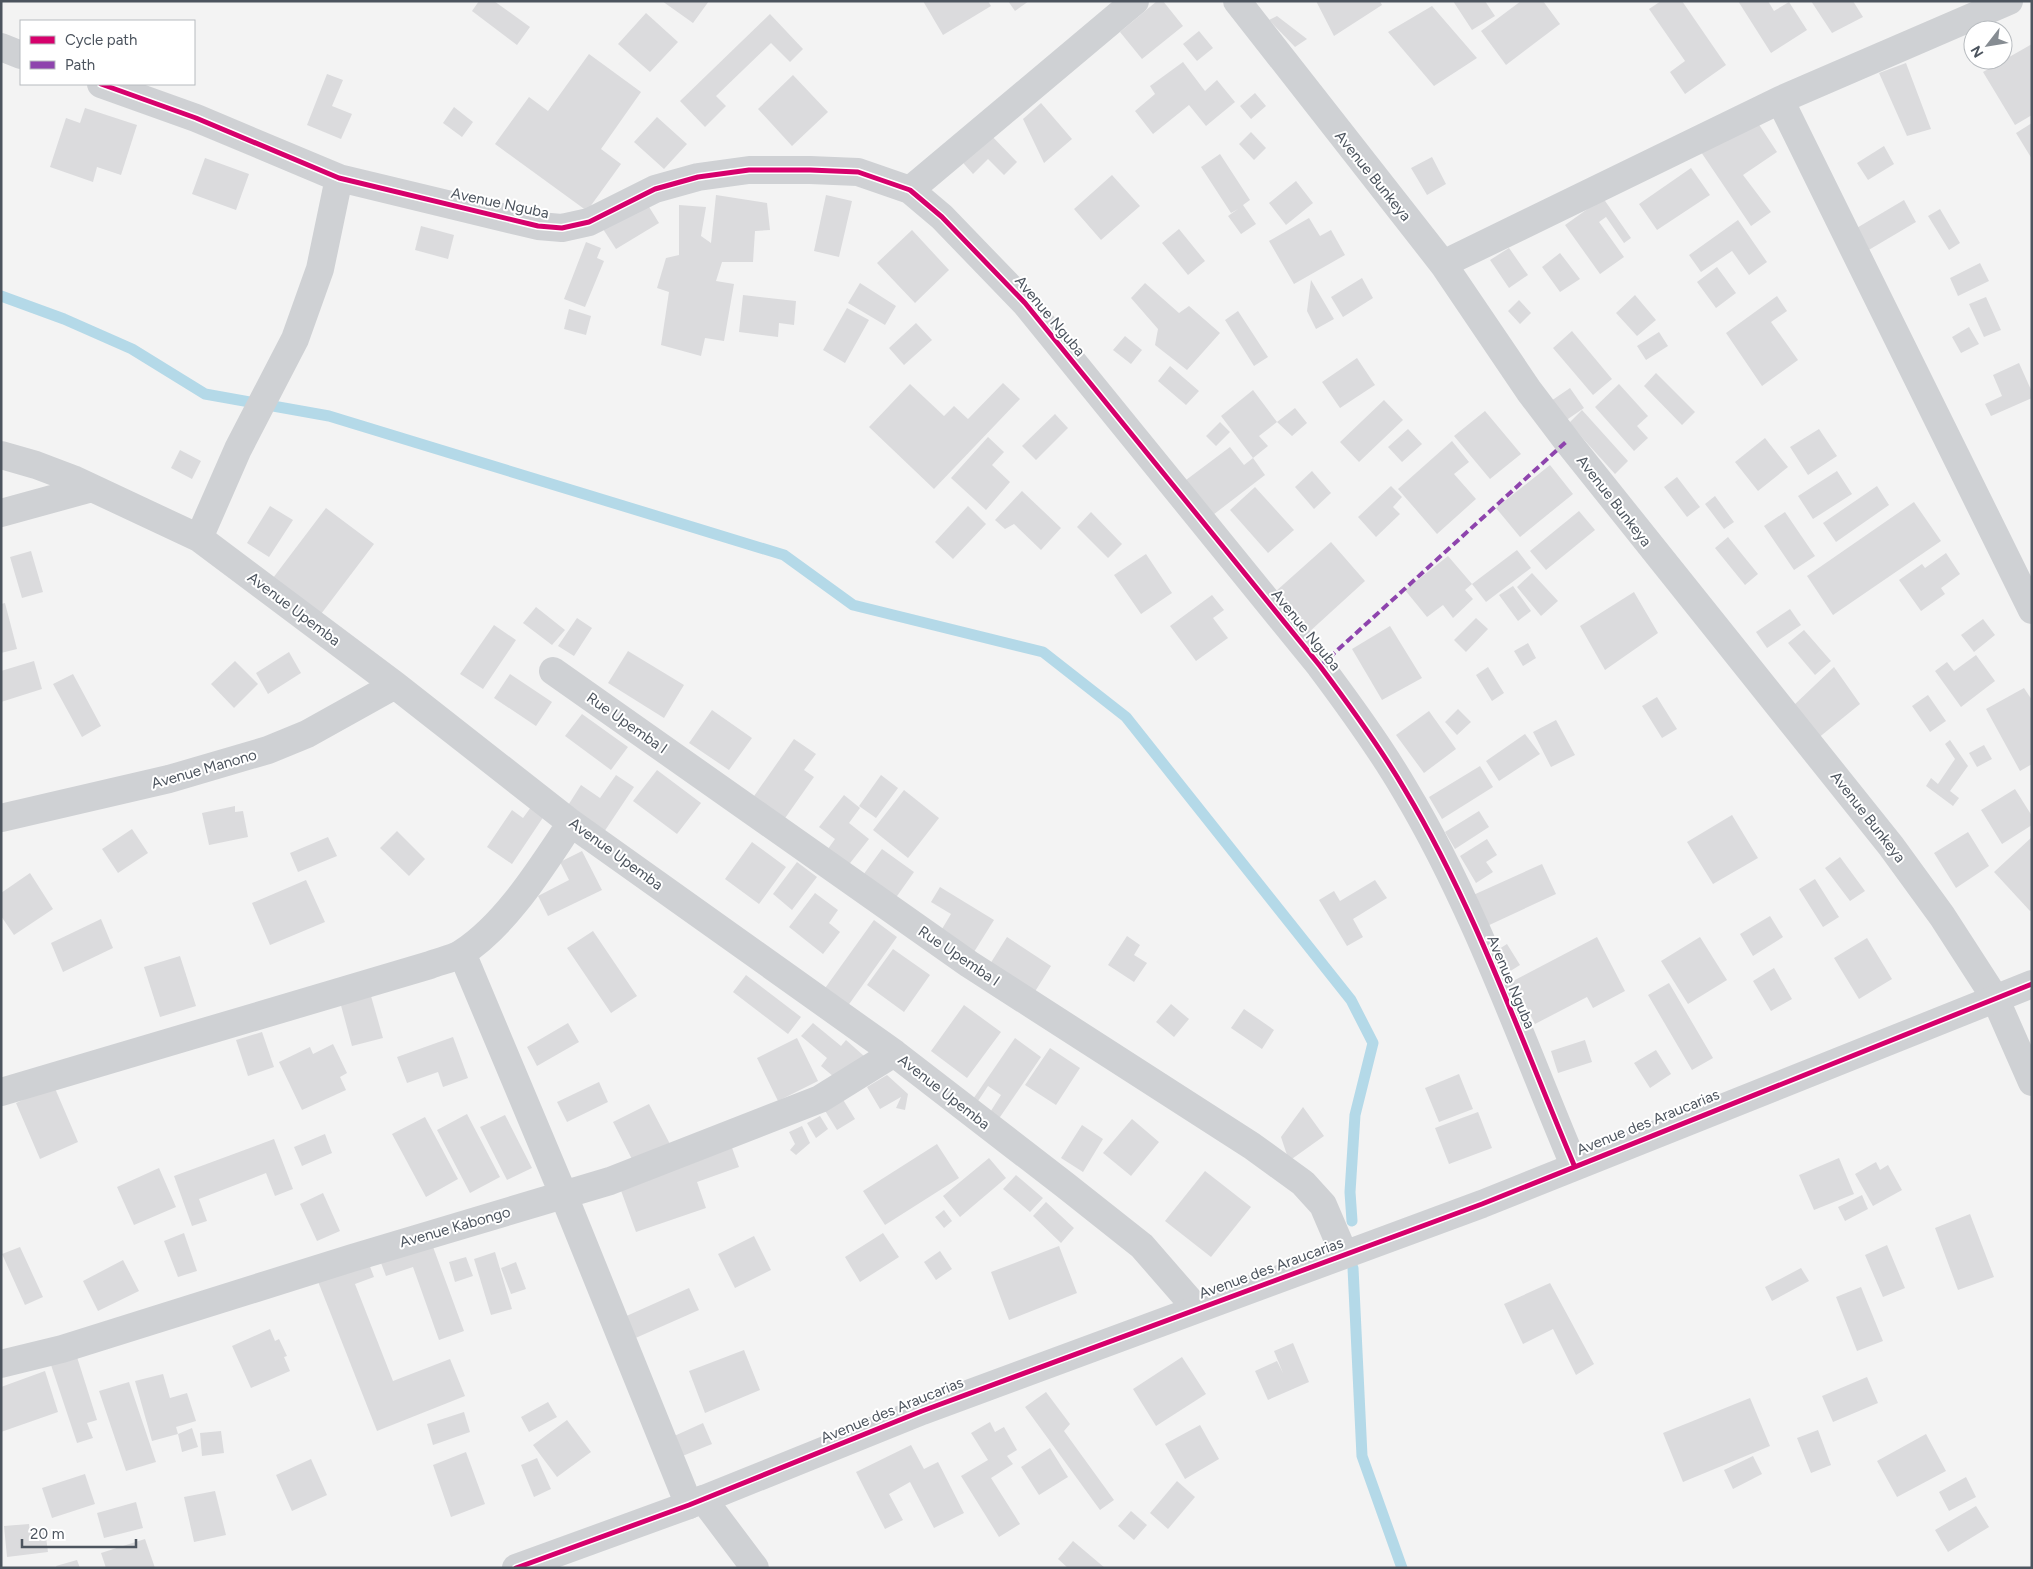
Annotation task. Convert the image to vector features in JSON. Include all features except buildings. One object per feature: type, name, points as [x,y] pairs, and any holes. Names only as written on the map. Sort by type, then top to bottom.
[{"type":"street","points":[[910,190],[1135,1]]},
{"type":"street","name":"Avenue Bunkeya","points":[[1237,1],[1443,264],[1529,391],[1561,433],[1891,846],[1942,916],[1995,998],[2032,1082]]},
{"type":"street","points":[[1443,264],[1780,100],[2009,1]]},
{"type":"street","points":[[1,47],[20,55]]},
{"type":"street","name":"Avenue Nguba","points":[[104,85],[196,118],[339,178],[538,226],[562,228],[589,222],[655,189],[698,177],[750,170],[858,172],[910,190],[942,217],[1025,303],[1320,666],[1360,720],[1405,791],[1440,854],[1476,931],[1574,1165]]},
{"type":"street","points":[[1780,100],[2032,610]]},
{"type":"street","points":[[199,538],[238,449],[295,339],[320,269],[339,178]]},
{"type":"street","name":"Avenue Upemba","points":[[1,455],[36,465],[92,488],[199,538],[395,685],[571,823],[894,1053],[1142,1246],[1196,1308]]},
{"type":"street","points":[[1,514],[92,488]]},
{"type":"street","name":"Rue Upemba I","points":[[552,671],[969,964],[1260,1151],[1303,1183],[1323,1205],[1344,1254]]},
{"type":"street","name":"Avenue Manono","points":[[1,818],[169,779],[260,753],[307,734],[395,685]]},
{"type":"street","points":[[1,1092],[430,965],[462,953],[490,928],[530,886],[571,823]]},
{"type":"street","points":[[462,953],[696,1502],[755,1568]]},
{"type":"street","name":"Avenue des Araucarias","points":[[516,1568],[696,1502],[922,1411],[1196,1308],[1482,1204],[1574,1165],[2032,984]]},
{"type":"street","name":"Avenue Kabongo","points":[[1,1364],[100,1338],[352,1258],[610,1181],[820,1099],[894,1053]]},
{"type":"waterway","points":[[1,296],[64,319],[132,349],[205,394],[329,416],[784,555],[853,605],[1043,652],[1126,717],[1351,1000],[1373,1043],[1355,1115],[1350,1192],[1352,1221]]},
{"type":"waterway","points":[[1353,1268],[1362,1456],[1402,1568]]},
{"type":"marked path","points":[[1320,666],[1567,441]]},
{"type":"cycle path","points":[[104,85],[196,118],[339,178],[538,226],[562,228],[589,222],[655,189],[698,177],[749,170],[858,172],[910,190],[942,217],[1025,303],[1320,666],[1375,742],[1430,834],[1453,880],[1496,974],[1574,1165]]},
{"type":"cycle path","points":[[516,1568],[689,1505],[922,1411],[1482,1204],[2032,984]]}]
